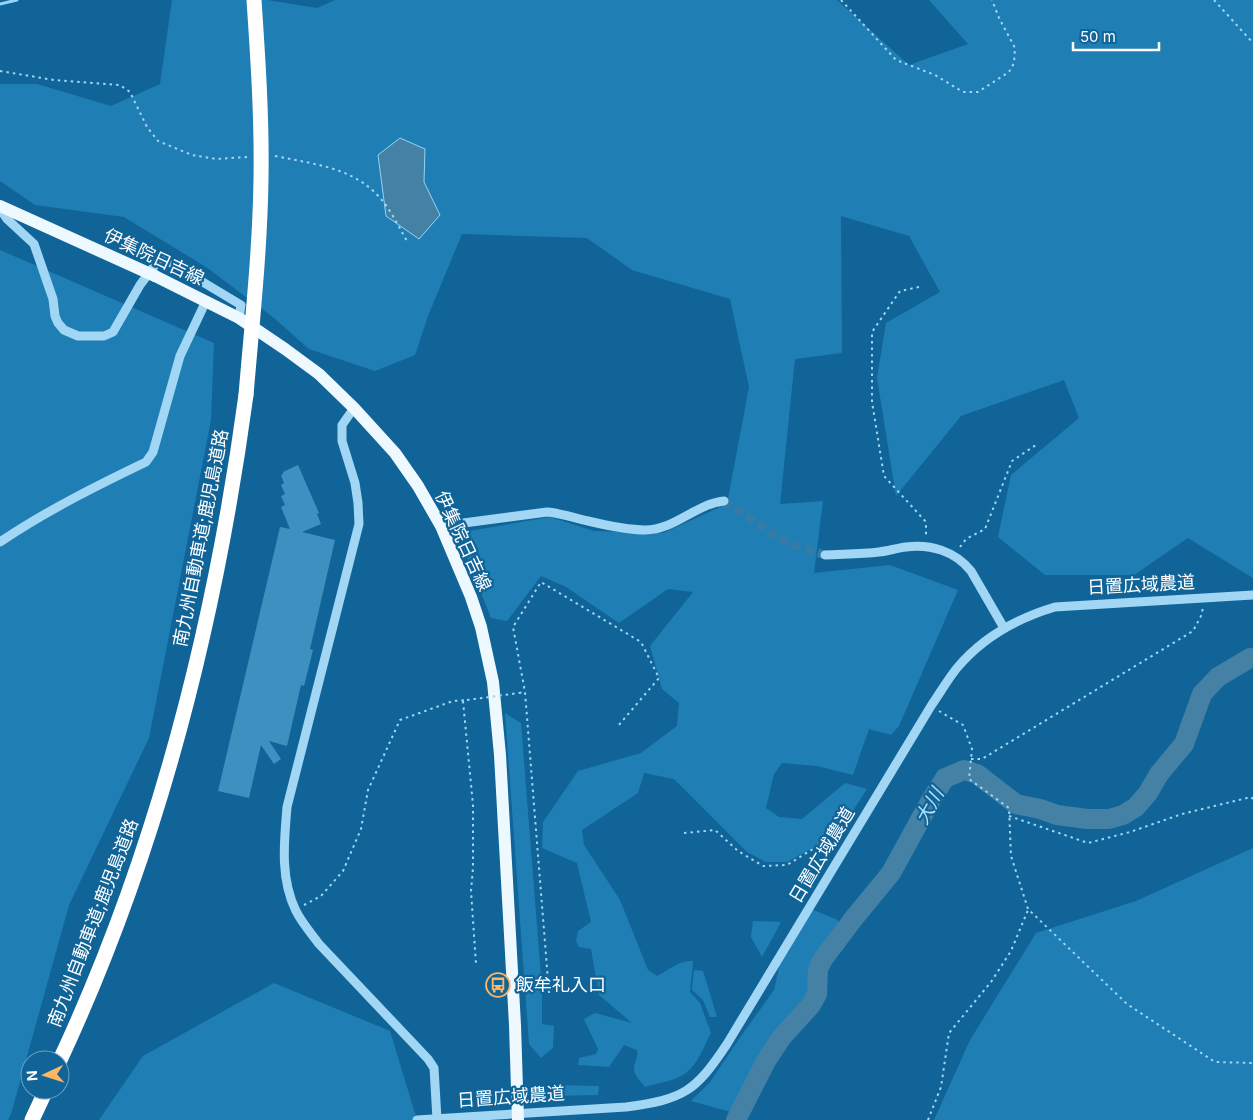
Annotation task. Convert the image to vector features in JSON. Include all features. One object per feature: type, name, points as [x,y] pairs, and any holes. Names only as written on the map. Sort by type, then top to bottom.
[{"type":"highway","name":"南九州自動車道;鹿児島道路","points":[[64,1050],[96,976],[156,810],[201,647],[222,550],[246,395],[256,281],[261,179],[260,82],[254,0]]},
{"type":"highway","points":[[32,1120],[41,1100]]},
{"type":"main road","name":"伊集院日吉線","points":[[0,207],[155,276],[206,301],[239,318],[285,349],[319,374],[354,408],[395,453],[418,486],[441,526],[471,597],[481,627],[493,682],[501,765],[516,1025],[519,1117]]},
{"type":"street","points":[[0,207],[17,229],[34,244],[53,299],[58,324],[64,330],[78,336],[93,337],[104,336],[113,332],[140,285],[161,257],[241,304],[239,318]]},
{"type":"street","points":[[0,542],[82,493],[146,462],[153,452],[180,356],[206,301]]},
{"type":"street","points":[[354,408],[342,425],[342,441],[355,483],[359,524],[287,807],[283,848],[288,886],[296,910],[304,924],[319,944],[428,1058],[434,1068],[437,1119]]},
{"type":"street","points":[[441,526],[546,512],[603,524],[646,530],[670,525],[712,502],[724,501]]},
{"type":"street","points":[[825,555],[881,552],[904,547],[926,546],[954,555],[965,563],[971,571],[1004,628]]},
{"type":"street","name":"日置広域農道","points":[[416,1120],[519,1117],[626,1107],[679,1096],[704,1076],[727,1044],[931,706],[958,667],[982,644],[1004,628],[1031,614],[1055,607],[1253,597]]},
{"type":"path","points":[[841,0],[896,60],[934,75],[963,92],[978,92],[1009,72],[1014,63],[1015,48],[992,0]]},
{"type":"path","points":[[1214,0],[1253,43]]},
{"type":"path","points":[[0,71],[54,80],[120,85],[130,92],[147,127],[158,141],[192,155],[216,159],[252,157]]},
{"type":"path","points":[[270,156],[333,168],[348,173],[368,186],[385,204],[407,241]]},
{"type":"path","points":[[919,287],[900,291],[872,332],[872,402],[884,476],[926,522],[926,546]]},
{"type":"path","points":[[954,555],[966,539],[985,529],[1012,461],[1036,445]]},
{"type":"path","points":[[549,993],[524,692],[513,626],[542,582],[641,642],[659,678],[618,726]]},
{"type":"path","points":[[971,760],[982,759],[1193,631],[1201,616],[1206,598]]},
{"type":"path","points":[[296,910],[321,896],[343,871],[361,829],[368,790],[400,720],[453,701],[524,692]]},
{"type":"path","points":[[463,701],[473,805],[471,891],[476,964]]},
{"type":"path","points":[[931,706],[963,725],[972,749],[969,778],[1009,808],[1011,856],[1028,909],[1127,1004],[1216,1062],[1253,1063]]},
{"type":"path","points":[[1009,816],[1088,843],[1130,832],[1182,814],[1250,797],[1253,799]]},
{"type":"path","points":[[684,833],[715,830],[738,851],[763,866],[787,865],[813,849],[842,852]]},
{"type":"path","points":[[928,1120],[941,1087],[949,1033],[991,982],[1011,950],[1028,909]]},
{"type":"shaded area","points":[[172,0],[267,0],[317,8],[335,0],[837,0],[909,65],[968,44],[929,0],[1253,0],[1253,578],[1188,538],[1134,575],[1045,575],[998,537],[1011,475],[1079,418],[1064,380],[961,416],[896,496],[877,378],[886,323],[940,292],[909,236],[841,216],[842,353],[795,359],[780,504],[823,501],[814,573],[890,565],[958,590],[899,726],[891,735],[869,729],[853,775],[817,766],[782,763],[774,774],[766,808],[779,817],[802,819],[845,783],[867,789],[837,835],[787,862],[766,862],[747,852],[674,779],[644,773],[638,793],[582,830],[584,845],[620,900],[648,970],[657,976],[679,964],[693,961],[690,992],[700,1003],[711,1033],[697,1060],[686,1073],[672,1080],[645,1087],[635,1072],[634,1066],[637,1050],[624,1045],[609,1067],[578,1065],[579,1058],[596,1054],[598,1049],[584,1019],[595,1013],[632,1023],[599,995],[591,949],[579,947],[576,941],[578,931],[591,922],[577,863],[542,848],[543,822],[578,771],[641,753],[677,726],[679,703],[662,689],[650,646],[693,592],[668,589],[619,623],[566,587],[541,576],[507,621],[491,618],[461,543],[463,532],[550,517],[594,531],[663,533],[727,504],[749,387],[730,299],[632,270],[587,238],[462,234],[428,316],[415,355],[375,371],[309,349],[274,318],[206,267],[124,217],[35,205],[0,181],[0,84],[37,84],[111,106],[160,84]]},
{"type":"shaded area","points":[[400,138],[425,149],[424,182],[440,215],[419,239],[386,216],[378,155]]},
{"type":"shaded area","points":[[0,250],[214,343],[211,420],[149,738],[69,905],[29,1050],[20,1050],[20,1082],[11,1114],[8,1120],[0,1120]]},
{"type":"shaded area","points":[[505,713],[521,723],[542,989],[542,1024],[554,1026],[553,1048],[541,1058],[529,1044]]},
{"type":"shaded area","points":[[1253,848],[1253,1120],[934,1120],[970,1040],[1036,933],[1136,901]]},
{"type":"shaded area","points":[[811,909],[838,920],[838,927],[810,973],[805,1005],[757,1063],[731,1112],[691,1101],[710,1082],[774,990],[783,949]]},
{"type":"shaded area","points":[[753,921],[781,922],[762,957],[751,937]]},
{"type":"shaded area","points":[[694,970],[703,971],[717,1017],[710,1017],[703,1000],[692,990]]},
{"type":"shaded area","points":[[274,983],[390,1031],[417,1120],[99,1120],[143,1056]]},
{"type":"shaded area","points":[[553,1085],[599,1086],[598,1095],[549,1096]]},
{"type":"building","points":[[298,465],[319,513],[317,514],[321,524],[302,532],[335,540],[310,649],[313,650],[304,686],[301,685],[287,746],[269,741],[281,759],[274,764],[261,745],[249,798],[218,791],[280,527],[290,529],[281,507],[285,505],[281,496],[285,494],[281,485],[284,483],[281,475],[283,472]]},
{"type":"waterway","points":[[0,4],[17,0]]},
{"type":"waterway","name":"大川","points":[[736,1120],[766,1061],[781,1038],[811,1005],[817,994],[818,969],[823,959],[891,873],[945,778],[964,770],[977,774],[1016,804],[1057,815],[1087,819],[1109,819],[1123,815],[1136,807],[1148,793],[1159,774],[1184,744],[1202,694],[1218,677],[1250,658]]},
{"type":"tunnel","points":[[724,501],[785,542],[825,555]]},
{"type":"place","name":"飯牟礼入口","points":[[498,985]]}]
